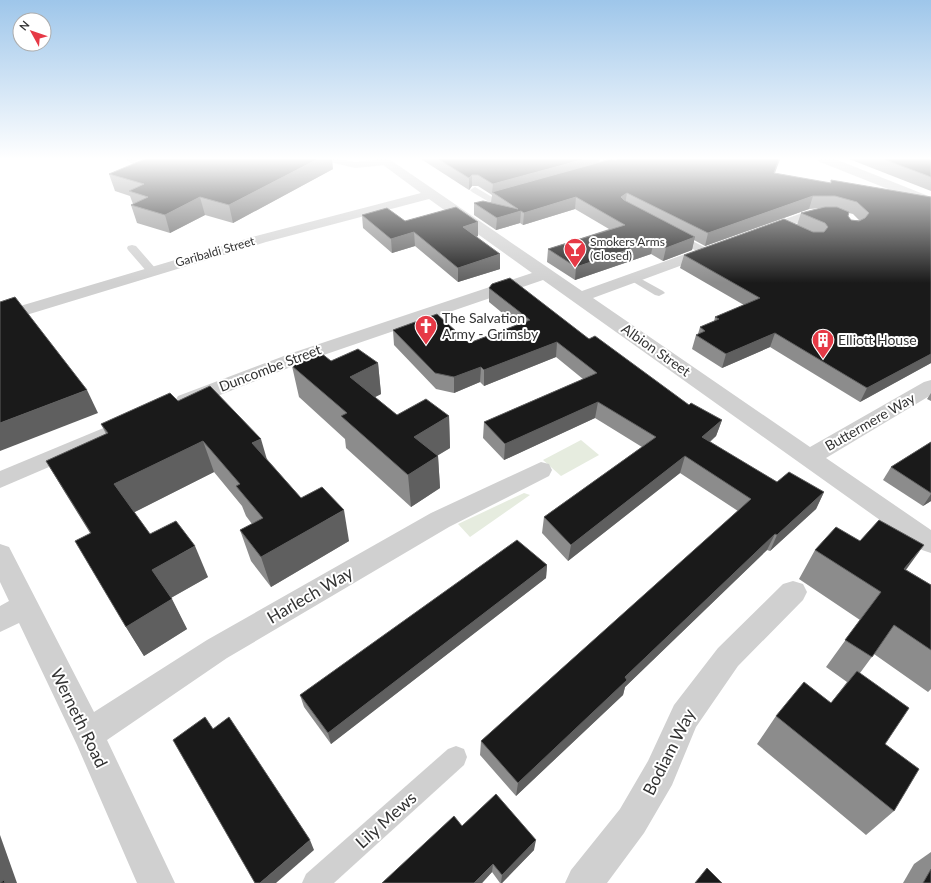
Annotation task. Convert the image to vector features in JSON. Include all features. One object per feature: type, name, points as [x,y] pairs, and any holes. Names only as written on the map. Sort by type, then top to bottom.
[{"type":"street","name":"Garibaldi Street","points":[[0,318],[152,271],[313,225],[409,200]]},
{"type":"street","name":"Albion Street","points":[[442,200],[931,543]]},
{"type":"street","points":[[748,236],[814,213],[841,216]]},
{"type":"street","points":[[780,225],[800,234]]},
{"type":"street","points":[[580,297],[727,244]]},
{"type":"street","name":"Duncombe Street","points":[[169,407],[299,357],[547,273]]},
{"type":"street","name":"Buttermere Way","points":[[809,458],[931,386]]},
{"type":"street","points":[[0,480],[134,422]]},
{"type":"street","name":"Harlech Way","points":[[88,734],[217,648],[440,520],[541,470]]},
{"type":"street","name":"Werneth Road","points":[[0,554],[12,613],[88,734],[156,883]]},
{"type":"street","name":"Bodiam Way","points":[[584,883],[632,821],[660,773],[685,716],[728,657],[793,592]]},
{"type":"lane","points":[[666,230],[706,252]]},
{"type":"lane","points":[[132,248],[152,271]]},
{"type":"lane","points":[[634,278],[659,293]]},
{"type":"lane","name":"Lily Mews","points":[[315,883],[456,757]]},
{"type":"shaded area","points":[[581,440],[599,455],[561,476],[543,460]]},
{"type":"shaded area","points":[[524,493],[530,495],[470,537],[458,524]]},
{"type":"building","points":[[141,200],[194,200],[165,215],[131,205]]},
{"type":"building","points":[[212,200],[238,200],[229,205]]},
{"type":"building","points":[[505,200],[566,200],[524,213],[521,211],[497,218],[474,203],[483,201],[518,209]]},
{"type":"building","points":[[582,200],[624,200],[695,237],[666,248],[654,241],[576,267],[548,249],[625,225]]},
{"type":"building","points":[[642,200],[801,200],[708,233]]},
{"type":"building","points":[[850,200],[931,200],[931,354],[867,388],[775,333],[726,354],[696,335],[705,331],[700,327],[719,319],[715,317],[760,298],[684,255],[784,219],[813,232],[824,232],[828,227],[825,223],[801,213],[825,207],[837,207],[849,212],[848,216],[851,220],[859,221],[865,218],[869,213],[857,202]]},
{"type":"building","points":[[456,207],[478,222],[463,227],[500,254],[458,268],[414,232],[391,239],[362,215],[387,208],[405,221]]},
{"type":"building","points":[[510,278],[589,339],[595,336],[689,405],[691,403],[722,420],[702,437],[777,482],[789,472],[824,492],[777,535],[775,534],[625,677],[627,680],[518,783],[481,741],[751,499],[685,456],[571,545],[544,517],[656,437],[598,402],[505,444],[484,422],[597,373],[557,342],[484,370],[481,367],[454,377],[435,373],[393,330],[437,314],[469,343],[530,320],[489,288],[492,284]]},
{"type":"building","points":[[15,297],[87,390],[0,423],[0,302]]},
{"type":"building","points":[[358,349],[378,363],[350,377],[397,415],[426,399],[449,416],[414,437],[438,456],[408,475],[341,416],[347,413],[292,366],[321,353],[331,361]]},
{"type":"building","points":[[210,386],[261,439],[252,443],[301,498],[322,487],[344,510],[261,557],[240,530],[263,518],[236,486],[240,484],[203,441],[114,484],[150,534],[176,521],[195,546],[152,570],[172,599],[126,627],[75,541],[91,533],[46,461],[108,433],[101,424],[170,393],[178,401]]},
{"type":"building","points":[[931,442],[931,493],[891,467]]},
{"type":"building","points":[[879,520],[924,545],[904,569],[931,585],[931,650],[894,625],[872,657],[845,640],[881,592],[815,550],[836,527],[860,541]]},
{"type":"building","points":[[517,540],[547,565],[328,733],[300,695]]},
{"type":"building","points":[[857,671],[909,708],[885,744],[919,769],[894,811],[776,716],[804,682],[831,703]]},
{"type":"building","points":[[205,717],[213,729],[229,717],[310,840],[260,883],[255,883],[173,740]]},
{"type":"building","points":[[496,794],[536,840],[502,875],[493,864],[474,883],[382,883],[454,816],[462,826]]},
{"type":"building","points":[[707,868],[722,883],[695,883]]},
{"type":"building","points":[[931,869],[931,883],[923,883]]},
{"type":"place","name":"Smokers Arms (Closed)","points":[[575,268]]},
{"type":"place","name":"The Salvation Army - Grimsby","points":[[426,346]]},
{"type":"place","name":"Elliott House","points":[[823,360]]}]
